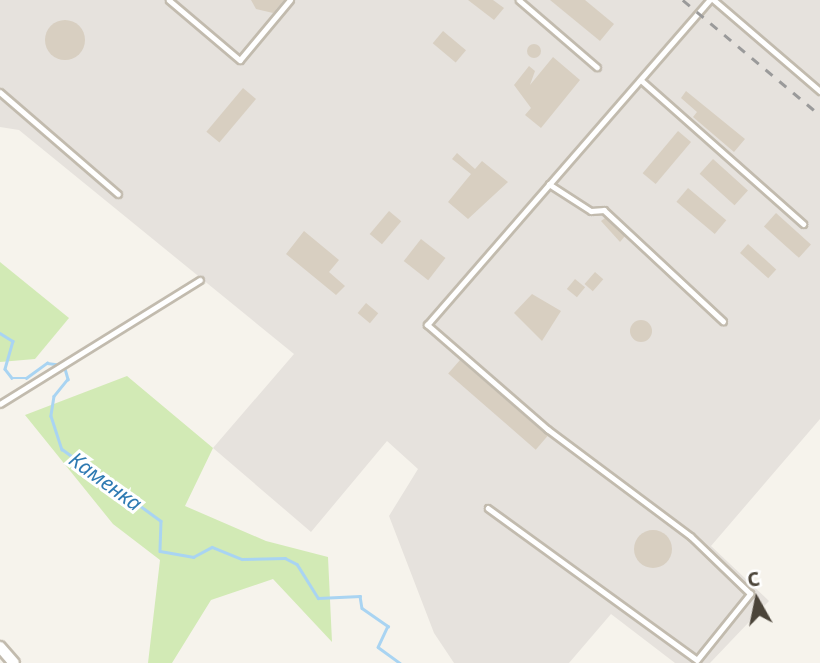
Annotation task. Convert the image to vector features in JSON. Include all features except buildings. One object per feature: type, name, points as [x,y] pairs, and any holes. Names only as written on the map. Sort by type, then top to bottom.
[{"type":"street","points":[[0,647],[14,663]]},
{"type":"lane","points":[[169,0],[240,60],[290,0]]},
{"type":"lane","points":[[519,0],[597,67]]},
{"type":"lane","points":[[488,508],[697,660],[750,594],[691,537],[548,430],[427,325],[712,0],[820,91]]},
{"type":"lane","points":[[641,80],[804,224]]},
{"type":"lane","points":[[0,92],[118,194]]},
{"type":"lane","points":[[549,184],[591,211],[604,210],[723,321]]},
{"type":"lane","points":[[0,404],[200,280]]},
{"type":"shaded area","points":[[0,0],[820,0],[820,419],[711,546],[769,601],[710,663],[675,663],[611,614],[569,663],[454,663],[434,633],[389,516],[418,469],[387,441],[311,532],[213,448],[294,354],[19,130],[0,127]]},
{"type":"green space","points":[[0,262],[69,318],[35,359],[0,362]]},
{"type":"green space","points":[[127,376],[213,448],[185,506],[266,541],[328,557],[332,642],[273,579],[211,600],[172,663],[148,663],[160,560],[113,524],[25,415]]},
{"type":"waterway","name":"Каменка","points":[[0,333],[13,341],[5,369],[12,378],[26,378],[47,363],[64,365],[68,379],[54,396],[51,416],[62,449],[161,521],[160,551],[193,557],[212,547],[242,559],[285,558],[297,564],[318,598],[360,596],[362,608],[388,626],[378,647],[400,663]]},
{"type":"railway","points":[[683,0],[820,115]]}]
